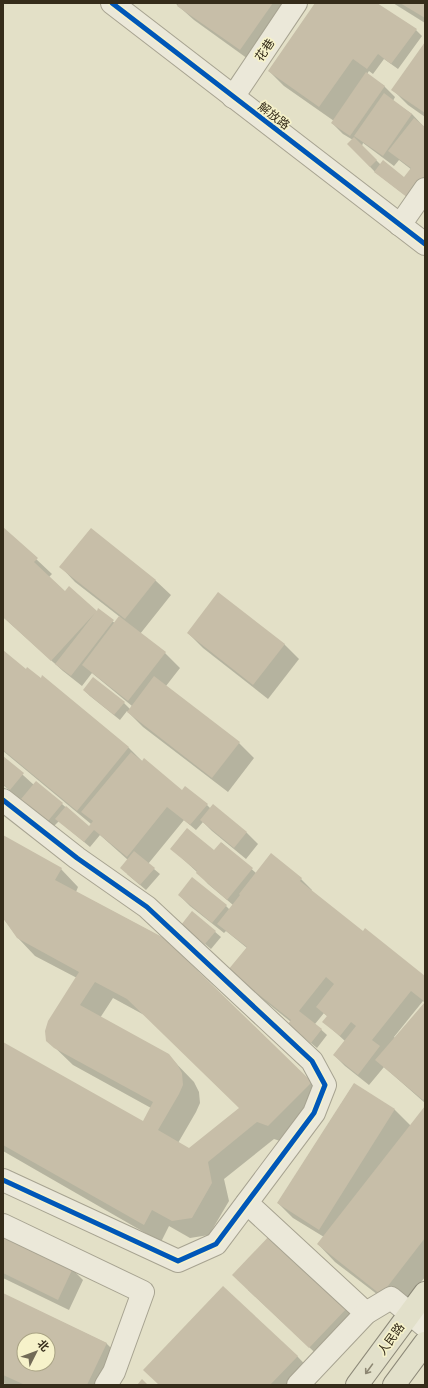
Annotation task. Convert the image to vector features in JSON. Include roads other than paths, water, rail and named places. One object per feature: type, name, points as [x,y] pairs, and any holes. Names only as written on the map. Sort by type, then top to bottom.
[{"type":"main road","name":"人民路","points":[[357,1385],[417,1320],[425,1293]]},
{"type":"main road","points":[[394,1385],[425,1343]]},
{"type":"street","name":"解放路","points":[[112,3],[425,244]]},
{"type":"street","name":"花巷","points":[[233,97],[296,3]]},
{"type":"street","points":[[400,225],[425,190]]},
{"type":"street","points":[[3,800],[77,858],[147,908],[312,1061],[325,1085],[314,1113],[216,1244],[178,1261],[3,1180]]},
{"type":"street","points":[[247,1203],[366,1313]]},
{"type":"street","points":[[3,1225],[143,1292],[114,1372],[106,1385]]},
{"type":"street","points":[[298,1385],[366,1313],[391,1298],[417,1320]]}]
